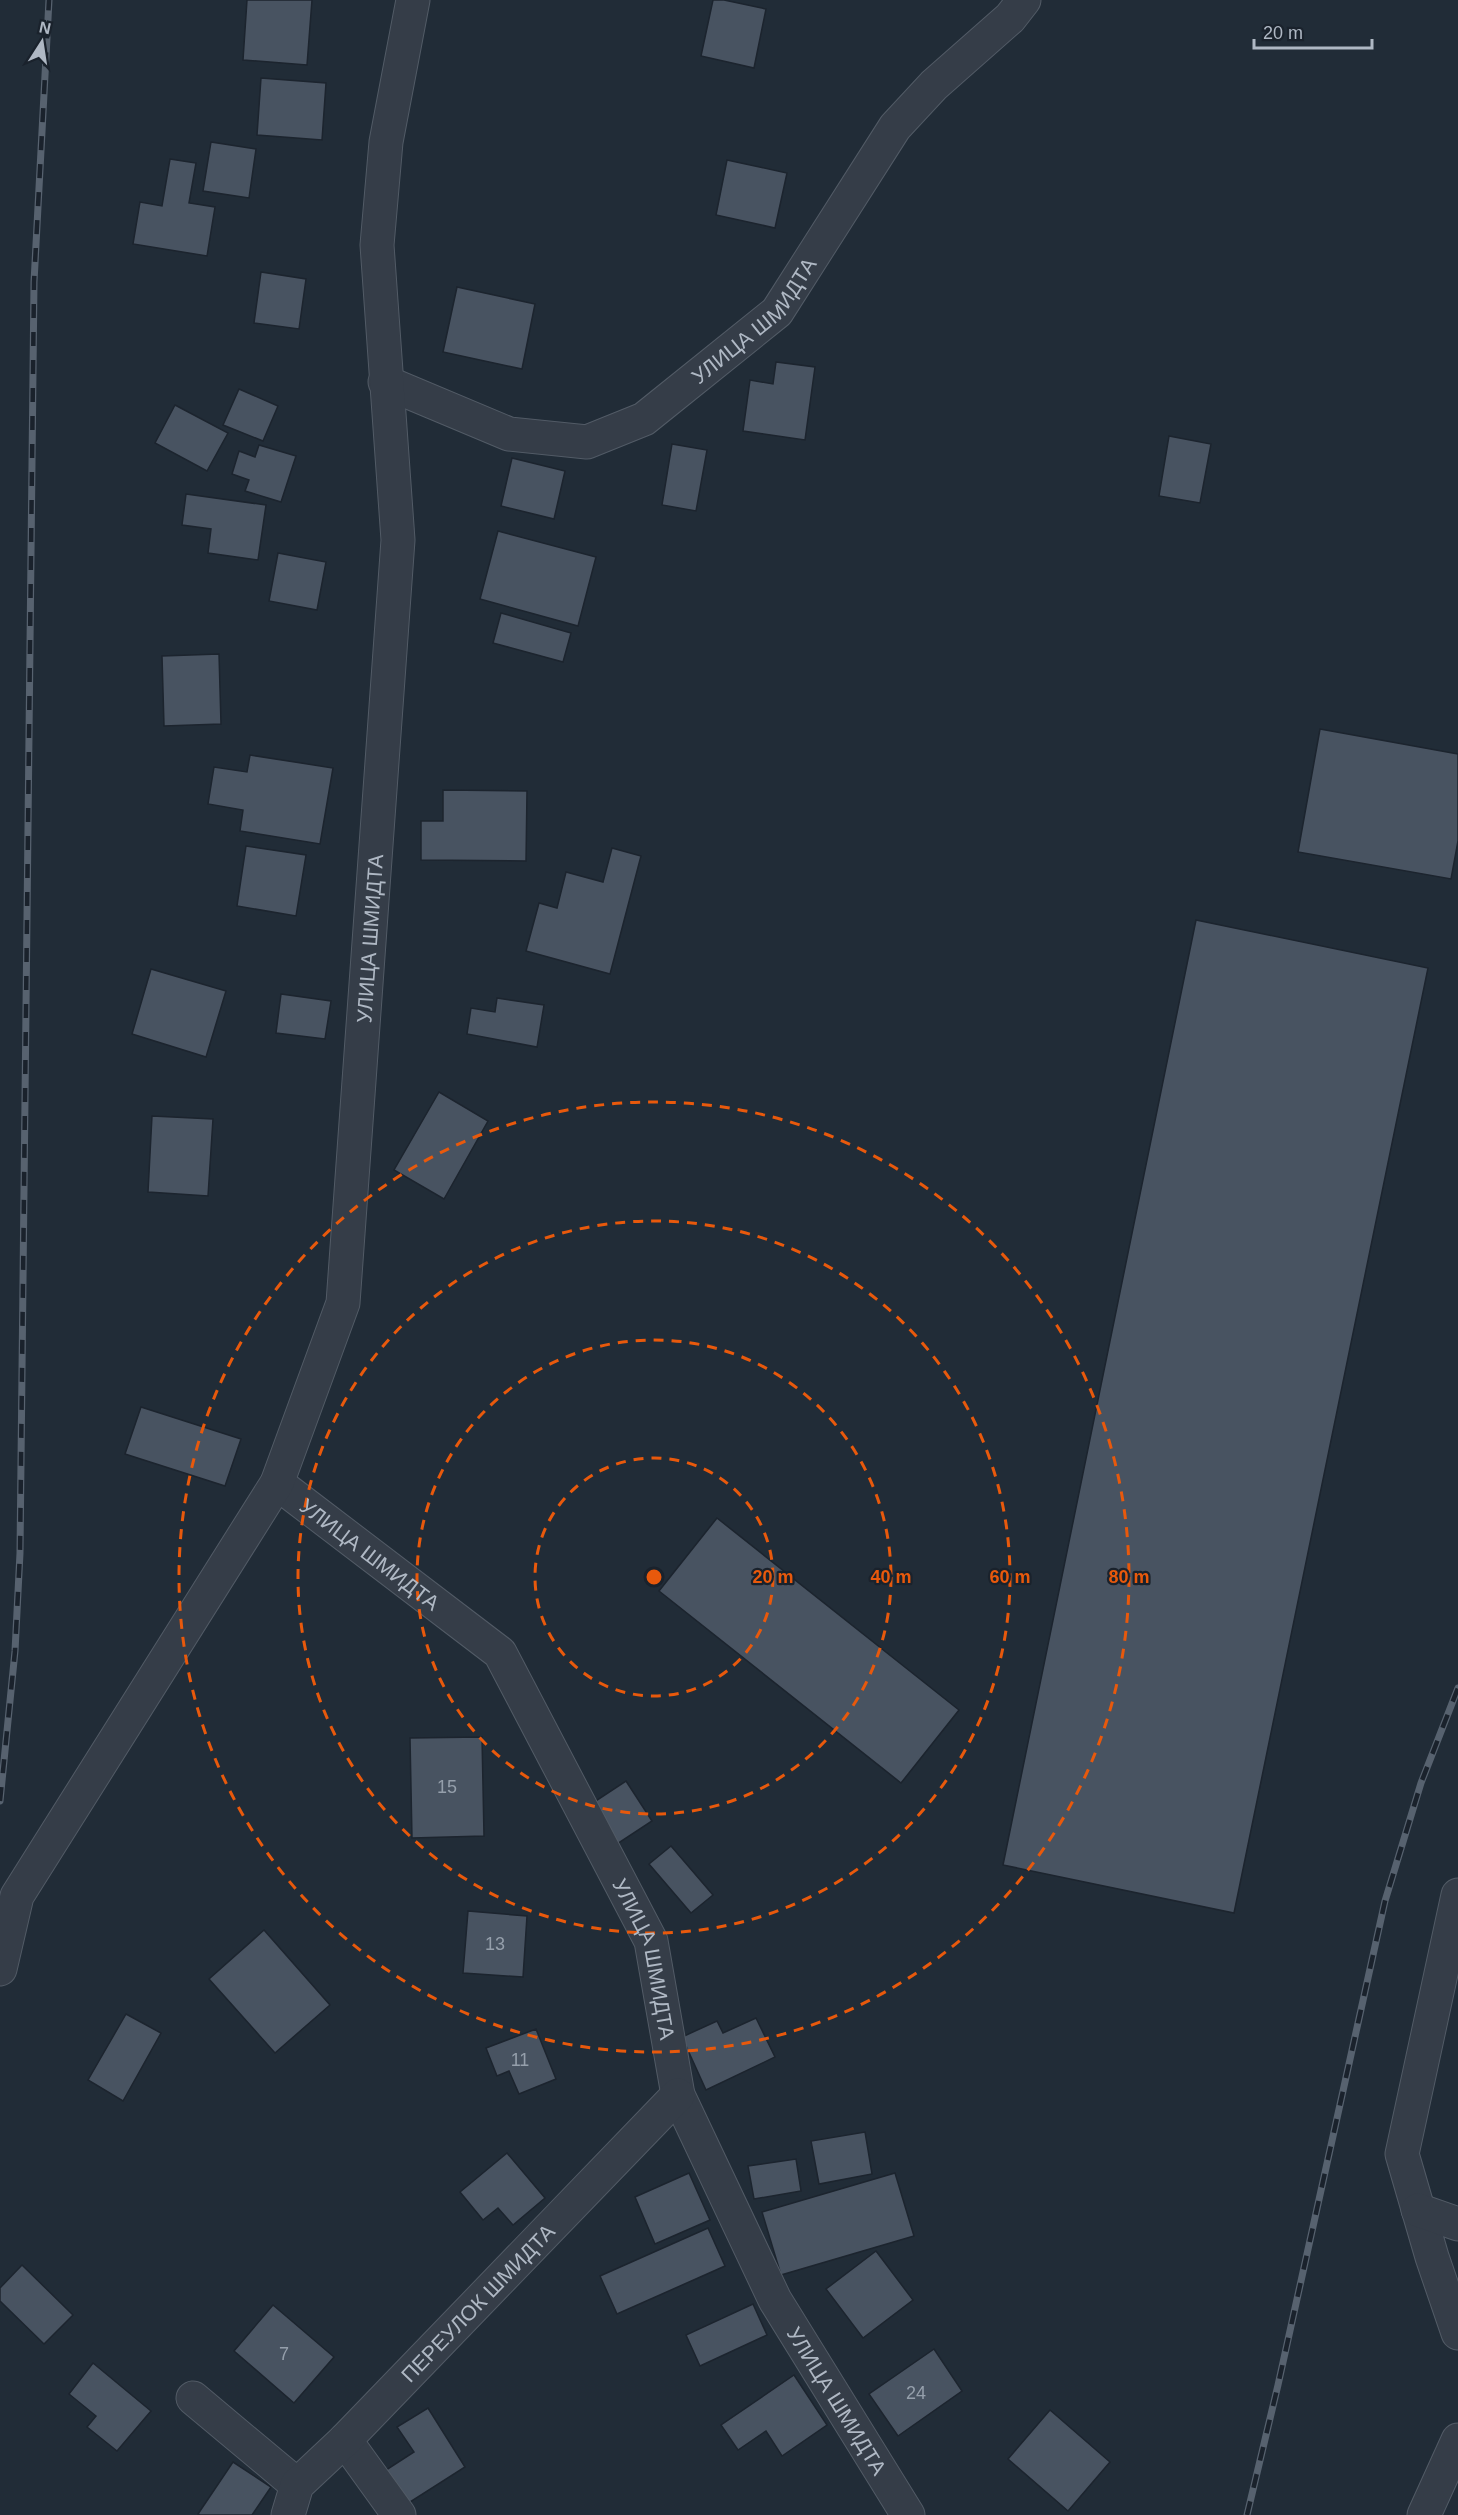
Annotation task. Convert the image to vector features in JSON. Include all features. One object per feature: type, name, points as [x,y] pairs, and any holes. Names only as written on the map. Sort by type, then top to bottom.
[{"type":"street","name":"УЛИЦА ШМИДТА","points":[[0,1969],[17,1896],[277,1483],[343,1303],[398,540],[377,245],[386,142],[413,0]]},
{"type":"street","name":"УЛИЦА ШМИДТА","points":[[385,382],[509,434],[587,442],[644,418],[777,312],[895,127],[934,85],[1010,18],[1024,0]]},
{"type":"street","name":"УЛИЦА ШМИДТА","points":[[277,1483],[500,1653],[651,1941],[678,2095],[775,2300],[908,2515]]},
{"type":"street","points":[[1458,1895],[1402,2154],[1458,2333]]},
{"type":"street","name":"ПЕРЕУЛОК ШМИДТА","points":[[292,2500],[345,2440],[678,2095]]},
{"type":"street","points":[[1418,2210],[1458,2224]]},
{"type":"street","points":[[193,2398],[292,2500]]},
{"type":"street","points":[[345,2440],[399,2515]]},
{"type":"street","points":[[1424,2515],[1458,2440]]},
{"type":"building","points":[[247,0],[312,0],[307,65],[243,60]]},
{"type":"building","points":[[713,0],[724,0],[766,9],[754,68],[701,56]]},
{"type":"building","points":[[261,78],[326,83],[322,140],[257,135]]},
{"type":"building","points":[[211,142],[256,149],[249,198],[203,191]]},
{"type":"building","points":[[170,159],[196,163],[189,203],[215,207],[207,256],[133,244],[140,202],[162,206]]},
{"type":"building","points":[[727,160],[787,173],[775,228],[716,215]]},
{"type":"building","points":[[261,272],[306,279],[299,329],[254,323]]},
{"type":"building","points":[[457,287],[535,304],[522,369],[443,352]]},
{"type":"building","points":[[776,362],[815,367],[805,440],[743,431],[750,380],[773,384]]},
{"type":"building","points":[[239,389],[278,406],[263,441],[223,425]]},
{"type":"building","points":[[175,405],[228,433],[207,471],[155,443]]},
{"type":"building","points":[[1169,436],[1211,444],[1200,503],[1159,496]]},
{"type":"building","points":[[672,444],[707,450],[696,511],[662,505]]},
{"type":"building","points":[[259,445],[296,456],[281,502],[245,491],[249,480],[232,474],[239,451],[255,457]]},
{"type":"building","points":[[512,458],[565,471],[554,519],[501,506]]},
{"type":"building","points":[[186,494],[266,505],[258,560],[208,553],[211,529],[182,525]]},
{"type":"building","points":[[498,531],[596,557],[578,626],[480,599]]},
{"type":"building","points":[[278,553],[326,562],[317,610],[269,601]]},
{"type":"building","points":[[501,613],[571,633],[563,662],[493,643]]},
{"type":"building","points":[[219,654],[221,724],[164,726],[162,656]]},
{"type":"building","points":[[1320,729],[1458,754],[1458,841],[1451,879],[1298,852]]},
{"type":"building","points":[[250,755],[333,768],[320,844],[240,831],[243,810],[208,804],[214,767],[247,772]]},
{"type":"building","points":[[443,790],[527,791],[526,861],[421,860],[421,821],[443,821]]},
{"type":"building","points":[[246,846],[306,855],[296,916],[237,906]]},
{"type":"building","points":[[612,848],[641,856],[610,974],[526,951],[539,903],[557,908],[566,872],[603,882]]},
{"type":"building","points":[[1196,920],[1428,968],[1234,1913],[1003,1865]]},
{"type":"building","points":[[151,969],[226,991],[206,1057],[132,1034]]},
{"type":"building","points":[[281,994],[331,1001],[325,1039],[276,1033]]},
{"type":"building","points":[[497,998],[544,1005],[537,1047],[467,1034],[471,1008],[495,1012]]},
{"type":"building","points":[[439,1092],[488,1121],[444,1199],[394,1170]]},
{"type":"building","points":[[152,1116],[213,1119],[208,1196],[148,1192]]},
{"type":"building","points":[[141,1407],[241,1439],[225,1486],[125,1454]]},
{"type":"building","points":[[717,1518],[959,1710],[901,1783],[659,1591]]},
{"type":"building","points":[[482,1737],[484,1836],[412,1838],[410,1738]]},
{"type":"building","points":[[626,1781],[652,1821],[614,1846],[588,1806]]},
{"type":"building","points":[[671,1846],[713,1895],[691,1913],[649,1864]]},
{"type":"building","points":[[468,1911],[527,1916],[523,1977],[463,1973]]},
{"type":"building","points":[[264,1930],[330,2005],[275,2053],[209,1979]]},
{"type":"building","points":[[126,2014],[161,2033],[123,2101],[88,2080]]},
{"type":"building","points":[[756,2018],[775,2057],[706,2090],[682,2037],[717,2021],[723,2033]]},
{"type":"building","points":[[536,2029],[556,2079],[519,2094],[509,2071],[497,2076],[486,2048]]},
{"type":"building","points":[[865,2132],[872,2174],[819,2184],[811,2141]]},
{"type":"building","points":[[507,2153],[545,2198],[513,2225],[498,2208],[483,2220],[460,2192]]},
{"type":"building","points":[[796,2159],[801,2191],[754,2199],[748,2166]]},
{"type":"building","points":[[689,2173],[710,2220],[655,2244],[635,2197]]},
{"type":"building","points":[[895,2173],[914,2236],[781,2275],[762,2212]]},
{"type":"building","points":[[708,2228],[725,2266],[617,2314],[600,2276]]},
{"type":"building","points":[[876,2251],[913,2300],[863,2338],[826,2289]]},
{"type":"building","points":[[22,2265],[73,2315],[44,2344],[0,2301],[0,2288]]},
{"type":"building","points":[[753,2304],[767,2335],[700,2366],[686,2335]]},
{"type":"building","points":[[273,2305],[334,2357],[294,2403],[234,2351]]},
{"type":"building","points":[[934,2349],[962,2391],[898,2436],[869,2394]]},
{"type":"building","points":[[93,2363],[151,2411],[117,2451],[87,2427],[96,2416],[69,2394]]},
{"type":"building","points":[[794,2375],[827,2425],[782,2456],[766,2431],[738,2450],[721,2425]]},
{"type":"building","points":[[428,2408],[465,2467],[407,2504],[386,2470],[414,2452],[397,2427]]},
{"type":"building","points":[[1050,2410],[1110,2462],[1068,2511],[1008,2459]]},
{"type":"building","points":[[233,2462],[271,2487],[252,2515],[198,2514]]},
{"type":"railway","points":[[0,1801],[15,1651],[20,1553],[34,282],[49,0]]},
{"type":"railway","points":[[1247,2515],[1385,1901],[1421,1783],[1458,1688]]}]
